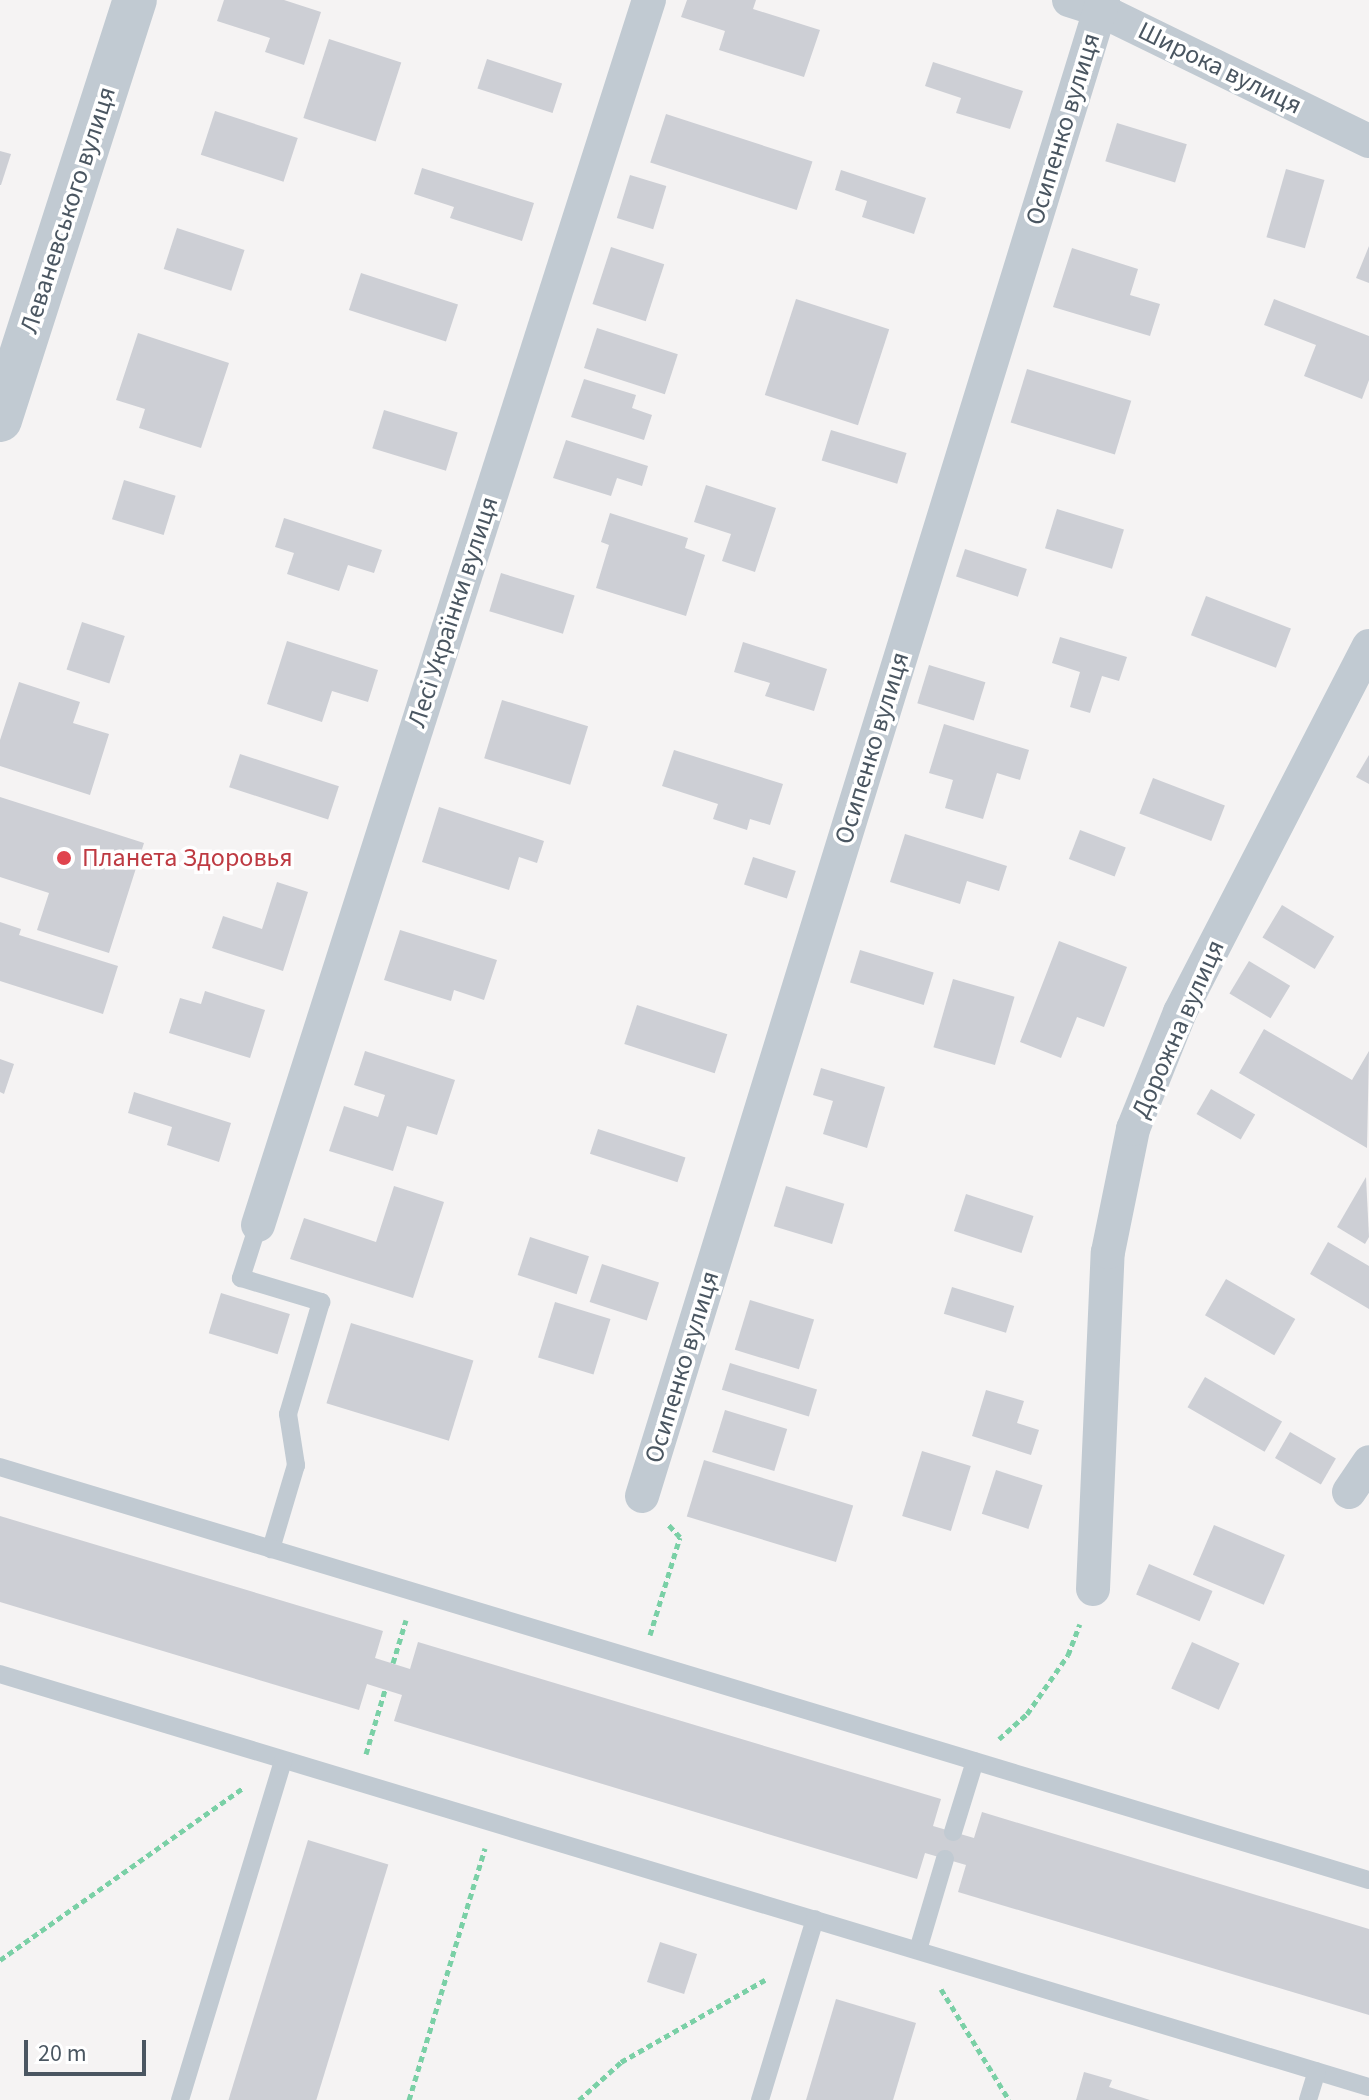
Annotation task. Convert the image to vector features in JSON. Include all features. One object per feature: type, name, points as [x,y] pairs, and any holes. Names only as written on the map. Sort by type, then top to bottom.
[{"type":"street","name":"Леваневського вулиця","points":[[0,420],[135,0]]},
{"type":"street","name":"Лесі Українки вулиця","points":[[258,1225],[649,0]]},
{"type":"street","name":"Широка вулиця","points":[[1091,3],[1369,141]]},
{"type":"street","name":"Осипенко вулиця","points":[[642,1496],[1091,3]]},
{"type":"street","name":"Дорожна вулиця","points":[[1093,1589],[1108,1252],[1133,1129],[1180,1012],[1369,646]]},
{"type":"street","points":[[1349,1492],[1369,1462]]},
{"type":"lane","points":[[258,1225],[241,1278],[321,1302],[288,1414],[296,1465],[271,1549]]},
{"type":"lane","points":[[0,1467],[1369,1880]]},
{"type":"lane","points":[[0,1674],[1369,2087]]},
{"type":"lane","points":[[180,2100],[283,1760]]},
{"type":"lane","points":[[953,1832],[975,1761]]},
{"type":"lane","points":[[918,1950],[945,1859]]},
{"type":"lane","points":[[760,2100],[815,1919]]},
{"type":"lane","points":[[1308,2100],[1317,2071]]},
{"type":"path","points":[[642,1661],[680,1537]]},
{"type":"path","points":[[975,1761],[1027,1714],[1068,1655],[1093,1589]]},
{"type":"path","points":[[393,1663],[415,1593]]},
{"type":"path","points":[[358,1782],[385,1690]]},
{"type":"path","points":[[0,1960],[283,1760]]},
{"type":"path","points":[[409,2100],[493,1822]]},
{"type":"path","points":[[918,1950],[1009,2100]]},
{"type":"path","points":[[579,2100],[621,2062],[803,1959]]},
{"type":"building","points":[[224,0],[284,0],[321,12],[304,65],[265,52],[270,38],[217,21]]},
{"type":"building","points":[[687,0],[756,0],[753,9],[820,30],[804,77],[719,50],[725,31],[681,17]]},
{"type":"building","points":[[329,39],[401,62],[376,141],[303,118]]},
{"type":"building","points":[[487,59],[562,83],[553,113],[477,88]]},
{"type":"building","points":[[933,62],[1023,91],[1010,129],[956,113],[961,98],[925,86]]},
{"type":"building","points":[[215,111],[298,138],[284,182],[201,155]]},
{"type":"building","points":[[666,114],[812,162],[797,210],[650,163]]},
{"type":"building","points":[[1117,123],[1187,144],[1175,183],[1105,161]]},
{"type":"building","points":[[0,151],[11,154],[1,185],[0,185]]},
{"type":"building","points":[[422,168],[534,203],[522,241],[450,218],[454,207],[414,194]]},
{"type":"building","points":[[1286,169],[1324,180],[1305,248],[1266,237]]},
{"type":"building","points":[[841,170],[926,198],[914,234],[862,217],[867,201],[835,190]]},
{"type":"building","points":[[630,175],[666,186],[653,229],[617,218]]},
{"type":"building","points":[[177,228],[245,250],[231,291],[164,269]]},
{"type":"building","points":[[1369,246],[1369,283],[1356,278]]},
{"type":"building","points":[[611,247],[664,264],[646,321],[592,304]]},
{"type":"building","points":[[1072,248],[1138,269],[1130,295],[1160,304],[1150,336],[1053,307]]},
{"type":"building","points":[[361,273],[458,305],[446,342],[349,310]]},
{"type":"building","points":[[796,299],[889,329],[858,425],[765,395]]},
{"type":"building","points":[[1274,299],[1369,336],[1369,380],[1362,399],[1304,376],[1316,345],[1264,325]]},
{"type":"building","points":[[597,328],[678,354],[665,394],[584,368]]},
{"type":"building","points":[[138,333],[229,363],[201,448],[139,428],[145,409],[116,400]]},
{"type":"building","points":[[1027,369],[1131,401],[1115,454],[1011,423]]},
{"type":"building","points":[[584,379],[636,395],[632,408],[652,415],[644,440],[571,417]]},
{"type":"building","points":[[384,410],[458,433],[446,471],[372,448]]},
{"type":"building","points":[[831,430],[907,453],[897,484],[822,461]]},
{"type":"building","points":[[566,440],[648,466],[642,486],[617,478],[611,496],[553,478]]},
{"type":"building","points":[[124,480],[176,496],[164,535],[112,519]]},
{"type":"building","points":[[706,485],[776,508],[755,572],[722,561],[731,534],[694,522]]},
{"type":"building","points":[[1057,509],[1124,529],[1112,569],[1045,548]]},
{"type":"building","points":[[610,513],[688,538],[685,548],[705,555],[686,616],[596,588],[609,545],[601,542]]},
{"type":"building","points":[[284,518],[382,550],[374,573],[348,565],[339,591],[287,574],[294,553],[275,547]]},
{"type":"building","points":[[965,549],[1027,569],[1018,597],[956,577]]},
{"type":"building","points":[[501,573],[575,596],[563,634],[489,611]]},
{"type":"building","points":[[1206,596],[1291,629],[1276,668],[1191,635]]},
{"type":"building","points":[[82,622],[125,636],[109,683],[67,670]]},
{"type":"building","points":[[1060,637],[1127,657],[1119,681],[1102,676],[1090,713],[1070,707],[1080,672],[1052,663]]},
{"type":"building","points":[[287,641],[378,670],[368,702],[332,691],[322,722],[267,704]]},
{"type":"building","points":[[743,642],[827,669],[814,711],[765,696],[770,683],[734,672]]},
{"type":"building","points":[[929,665],[985,682],[974,721],[917,703]]},
{"type":"building","points":[[19,682],[80,702],[73,723],[109,734],[90,795],[0,766],[0,740]]},
{"type":"building","points":[[502,700],[588,726],[570,785],[484,758]]},
{"type":"building","points":[[944,724],[1029,750],[1020,780],[997,773],[983,819],[945,808],[953,780],[929,773]]},
{"type":"building","points":[[674,750],[783,784],[770,825],[750,819],[747,830],[713,819],[718,804],[662,786]]},
{"type":"building","points":[[240,754],[339,786],[328,819],[229,787]]},
{"type":"building","points":[[1369,755],[1369,784],[1356,777]]},
{"type":"building","points":[[1153,778],[1225,806],[1211,841],[1139,813]]},
{"type":"building","points":[[0,797],[144,843],[109,953],[37,930],[49,893],[0,877]]},
{"type":"building","points":[[439,807],[544,841],[537,863],[519,857],[509,890],[422,862]]},
{"type":"building","points":[[1080,830],[1126,848],[1115,877],[1069,859]]},
{"type":"building","points":[[905,834],[1007,866],[999,891],[967,881],[960,904],[890,882]]},
{"type":"building","points":[[753,857],[796,871],[787,898],[744,885]]},
{"type":"building","points":[[277,882],[308,892],[283,971],[212,948],[223,916],[262,929]]},
{"type":"building","points":[[1282,905],[1334,936],[1315,969],[1262,938]]},
{"type":"building","points":[[0,922],[21,929],[19,935],[118,966],[103,1014],[0,981]]},
{"type":"building","points":[[400,930],[497,960],[484,1000],[454,990],[451,1001],[384,980]]},
{"type":"building","points":[[1059,941],[1127,967],[1104,1027],[1077,1017],[1061,1058],[1020,1042]]},
{"type":"building","points":[[860,950],[934,973],[924,1005],[850,983]]},
{"type":"building","points":[[1249,961],[1290,986],[1271,1018],[1229,994]]},
{"type":"building","points":[[953,979],[1015,997],[995,1065],[933,1047]]},
{"type":"building","points":[[205,991],[265,1010],[250,1058],[169,1033],[180,998],[201,1004]]},
{"type":"building","points":[[637,1005],[727,1034],[715,1073],[624,1044]]},
{"type":"building","points":[[1264,1029],[1352,1080],[1369,1051],[1367,1148],[1239,1073]]},
{"type":"building","points":[[365,1051],[455,1080],[437,1135],[407,1126],[393,1171],[329,1151],[344,1106],[378,1117],[385,1095],[354,1085]]},
{"type":"building","points":[[0,1059],[14,1064],[4,1094],[0,1092]]},
{"type":"building","points":[[821,1068],[885,1087],[867,1148],[823,1134],[833,1101],[813,1095]]},
{"type":"building","points":[[1211,1089],[1255,1114],[1241,1140],[1196,1114]]},
{"type":"building","points":[[134,1092],[231,1123],[219,1162],[167,1145],[172,1127],[128,1113]]},
{"type":"building","points":[[598,1129],[685,1157],[677,1182],[590,1154]]},
{"type":"building","points":[[1366,1177],[1369,1237],[1365,1244],[1337,1227]]},
{"type":"building","points":[[394,1186],[444,1202],[413,1298],[290,1259],[304,1218],[376,1242]]},
{"type":"building","points":[[786,1186],[844,1204],[832,1244],[774,1226]]},
{"type":"building","points":[[966,1194],[1034,1216],[1021,1253],[954,1231]]},
{"type":"building","points":[[530,1237],[589,1256],[577,1294],[518,1275]]},
{"type":"building","points":[[1328,1242],[1369,1266],[1369,1309],[1310,1274]]},
{"type":"building","points":[[602,1264],[659,1283],[647,1321],[590,1302]]},
{"type":"building","points":[[1226,1279],[1295,1319],[1274,1355],[1205,1315]]},
{"type":"building","points":[[952,1287],[1014,1306],[1006,1333],[944,1314]]},
{"type":"building","points":[[221,1293],[290,1314],[278,1354],[209,1333]]},
{"type":"building","points":[[750,1300],[814,1320],[799,1369],[735,1350]]},
{"type":"building","points":[[555,1302],[610,1319],[594,1374],[538,1357]]},
{"type":"building","points":[[351,1323],[473,1360],[449,1441],[326,1403]]},
{"type":"building","points":[[730,1363],[817,1390],[809,1416],[722,1390]]},
{"type":"building","points":[[1205,1377],[1282,1422],[1265,1452],[1188,1407]]},
{"type":"building","points":[[986,1390],[1024,1401],[1017,1423],[1039,1430],[1031,1455],[972,1436]]},
{"type":"building","points":[[725,1410],[787,1429],[774,1471],[712,1452]]},
{"type":"building","points":[[1290,1432],[1336,1458],[1321,1484],[1275,1458]]},
{"type":"building","points":[[922,1451],[971,1466],[951,1531],[902,1516]]},
{"type":"building","points":[[704,1460],[853,1506],[836,1562],[687,1516]]},
{"type":"building","points":[[996,1470],[1043,1485],[1028,1529],[982,1514]]},
{"type":"building","points":[[0,1516],[383,1631],[375,1658],[410,1669],[418,1642],[941,1799],[933,1826],[974,1838],[982,1812],[1369,1929],[1369,2015],[958,1892],[966,1865],[925,1853],[917,1879],[394,1721],[402,1695],[367,1684],[359,1710],[0,1602]]},
{"type":"building","points":[[1214,1525],[1285,1555],[1264,1605],[1193,1575]]},
{"type":"building","points":[[1149,1564],[1213,1591],[1200,1621],[1136,1594]]},
{"type":"building","points":[[1192,1642],[1240,1663],[1219,1710],[1171,1689]]},
{"type":"building","points":[[308,1840],[388,1865],[316,2100],[229,2100]]},
{"type":"building","points":[[660,1942],[697,1954],[684,1994],[647,1982]]},
{"type":"building","points":[[836,1999],[916,2023],[893,2100],[806,2100]]},
{"type":"building","points":[[1084,2072],[1112,2080],[1109,2087],[1150,2100],[1076,2100]]},
{"type":"place","name":"Планета Здоровья","points":[[64,858]]}]
